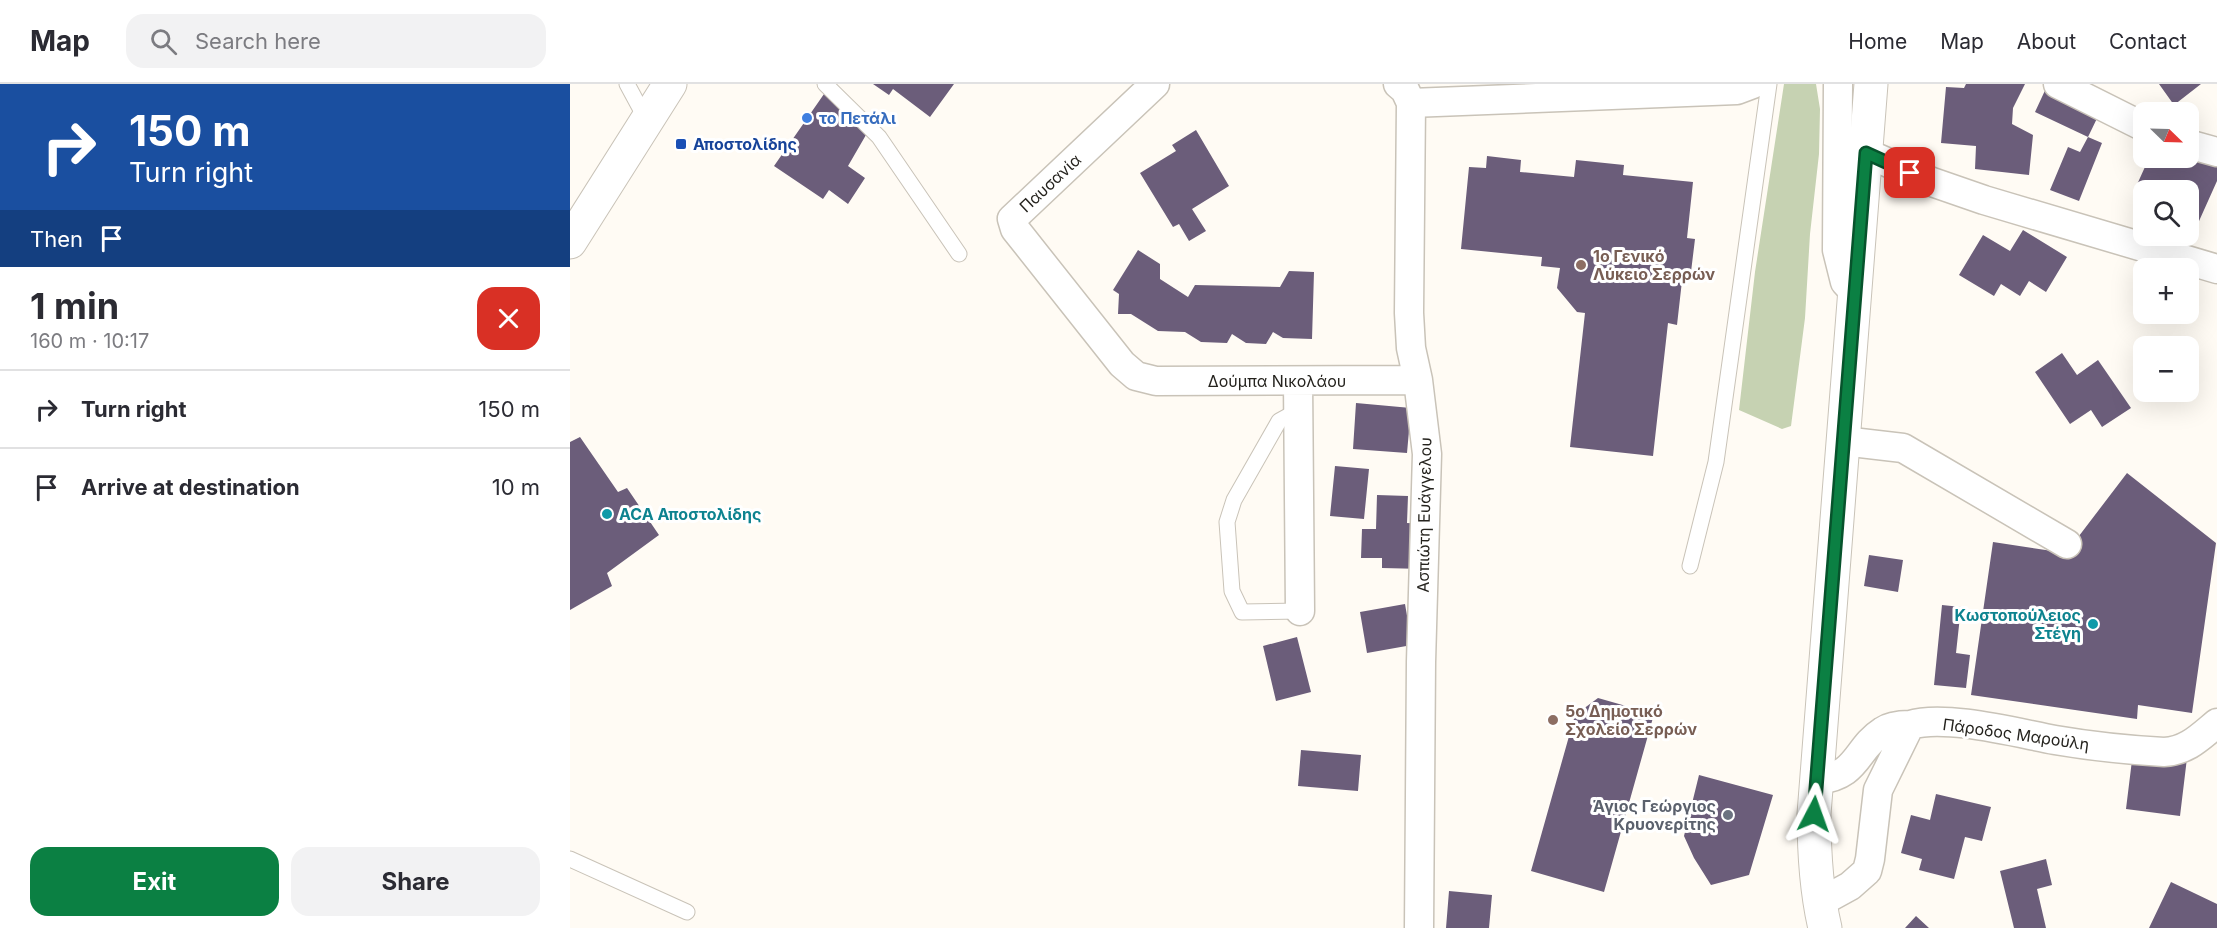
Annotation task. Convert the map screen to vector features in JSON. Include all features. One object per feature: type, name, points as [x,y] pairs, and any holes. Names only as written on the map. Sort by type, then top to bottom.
[{"type":"main road","points":[[572,235],[670,84]]},
{"type":"main road","points":[[1822,915],[1814,856],[1817,780],[1871,84]]},
{"type":"street","name":"Παυσανία","points":[[1136,376],[1114,354],[1015,229],[1012,219],[1155,84]]},
{"type":"street","points":[[1404,93],[1737,90],[1753,84]]},
{"type":"street","points":[[1838,84],[1837,250],[1845,282],[1856,294]]},
{"type":"street","points":[[2058,84],[2133,122]]},
{"type":"street","name":"Ασπιώτη Ευάγγελου","points":[[1404,93],[1411,348],[1418,380],[1427,454],[1421,662],[1419,928]]},
{"type":"street","points":[[2199,147],[2217,152]]},
{"type":"street","points":[[1866,153],[1932,182],[1984,200],[2217,269]]},
{"type":"street","name":"Δούμπα Νικολάου","points":[[1136,376],[1156,381],[1418,380]]},
{"type":"street","points":[[1298,381],[1300,611]]},
{"type":"street","points":[[1843,441],[1903,448],[2067,544]]},
{"type":"street","name":"Πάροδος Μαρούλη","points":[[1817,780],[1834,777],[1852,765],[1884,730],[1922,722],[1973,725],[2058,741],[2164,752],[2186,748],[2217,723]]},
{"type":"street","points":[[1822,915],[1867,871],[1878,790],[1910,725]]},
{"type":"lane","points":[[627,84],[647,121]]},
{"type":"lane","points":[[825,84],[879,137],[959,254]]},
{"type":"lane","points":[[1690,567],[1716,462],[1769,84]]},
{"type":"lane","points":[[1299,410],[1279,421],[1234,500],[1227,522],[1232,591],[1242,612],[1300,611]]},
{"type":"lane","points":[[570,859],[687,912]]},
{"type":"green space","points":[[1784,84],[1816,84],[1820,109],[1819,154],[1810,234],[1805,318],[1791,426],[1782,429],[1739,410],[1755,272]]},
{"type":"building","points":[[873,84],[954,84],[930,117],[893,89],[889,95]]},
{"type":"building","points":[[1966,84],[2025,84],[2013,108],[2012,124],[2033,135],[2029,175],[1975,169],[1976,146],[1941,143],[1946,87],[1964,88]]},
{"type":"building","points":[[2048,84],[2102,108],[2088,137],[2035,112]]},
{"type":"building","points":[[2159,84],[2201,84],[2178,102],[2172,102]]},
{"type":"building","points":[[824,94],[870,128],[848,166],[865,178],[848,204],[829,190],[823,199],[774,166]]},
{"type":"building","points":[[1196,130],[1229,186],[1192,209],[1206,231],[1189,241],[1179,224],[1173,227],[1140,173],[1176,151],[1172,145]]},
{"type":"building","points":[[2088,137],[2102,143],[2079,201],[2050,190],[2068,147],[2080,152]]},
{"type":"building","points":[[1487,156],[1521,160],[1520,172],[1574,177],[1576,160],[1624,165],[1623,175],[1693,182],[1687,238],[1695,239],[1691,272],[1683,272],[1677,325],[1668,323],[1653,456],[1570,447],[1585,313],[1577,312],[1557,288],[1560,268],[1541,266],[1542,257],[1461,249],[1469,167],[1486,168]]},
{"type":"building","points":[[2199,159],[2217,167],[2217,181],[2199,221],[2199,180],[2139,180],[2144,168],[2199,168]]},
{"type":"building","points":[[2023,230],[2067,257],[2046,292],[2029,281],[2020,296],[2001,284],[1994,296],[1959,275],[1983,235],[2010,251]]},
{"type":"building","points":[[1138,250],[1160,264],[1160,279],[1188,297],[1195,285],[1280,287],[1289,271],[1314,272],[1312,339],[1283,338],[1273,332],[1266,344],[1246,343],[1232,334],[1227,343],[1201,342],[1185,332],[1158,331],[1131,314],[1118,314],[1119,294],[1113,290]]},
{"type":"building","points":[[2062,353],[2077,375],[2098,360],[2131,408],[2102,427],[2091,410],[2070,424],[2035,372]]},
{"type":"building","points":[[1356,403],[1411,408],[1407,453],[1353,449]]},
{"type":"building","name":"ACA Αποστολίδης","points":[[580,437],[618,492],[627,488],[659,535],[607,573],[612,586],[570,610],[570,442]]},
{"type":"building","points":[[1335,466],[1369,469],[1364,519],[1330,516]]},
{"type":"building","name":"Κωστοπούλειος Στέγη","points":[[2127,473],[2216,543],[2192,713],[2138,705],[2137,719],[1971,695],[1993,542],[2066,553]]},
{"type":"building","points":[[1377,495],[1408,496],[1407,523],[1425,524],[1424,569],[1382,568],[1382,558],[1361,558],[1362,529],[1376,529]]},
{"type":"building","points":[[1869,555],[1903,560],[1898,592],[1864,586]]},
{"type":"building","points":[[1405,604],[1412,645],[1367,653],[1360,612]]},
{"type":"building","points":[[1942,605],[1961,607],[1956,653],[1970,655],[1966,688],[1934,685]]},
{"type":"building","points":[[1297,637],[1311,692],[1276,701],[1263,646]]},
{"type":"building","points":[[1598,698],[1654,714],[1604,892],[1531,871],[1575,715]]},
{"type":"building","points":[[1301,750],[1361,755],[1358,791],[1298,786]]},
{"type":"building","points":[[2133,752],[2187,758],[2180,816],[2126,809]]},
{"type":"building","name":"Άγιος Γεώργιος Κρυονερίτης","points":[[1699,775],[1773,795],[1749,875],[1711,885],[1694,858],[1684,836]]},
{"type":"building","points":[[1936,794],[1991,807],[1982,841],[1965,837],[1954,879],[1919,870],[1922,859],[1901,853],[1911,815],[1930,820]]},
{"type":"building","points":[[2046,859],[2052,885],[2037,889],[2046,928],[2014,928],[2000,871]]},
{"type":"building","points":[[2171,882],[2217,904],[2217,928],[2149,928]]},
{"type":"building","points":[[1449,891],[1492,895],[1489,928],[1446,928]]},
{"type":"building","points":[[1916,916],[1929,928],[1905,928]]},
{"type":"place","name":"το Πετάλι","points":[[807,118]]},
{"type":"place","name":"Αποστολίδης","points":[[681,144]]},
{"type":"place","name":"1ο Γενικό Λύκειο Σερρών","points":[[1581,265]]},
{"type":"place","name":"ACA Αποστολίδης","points":[[607,514]]},
{"type":"place","name":"Κωστοπούλειος Στέγη","points":[[2093,624]]},
{"type":"place","name":"5ο Δημοτικό Σχολείο Σερρών","points":[[1553,720]]},
{"type":"place","name":"Άγιος Γεώργιος Κρυονερίτης","points":[[1728,815]]},
{"type":"route","points":[[1814,814],[1866,153],[1910,173]]}]
